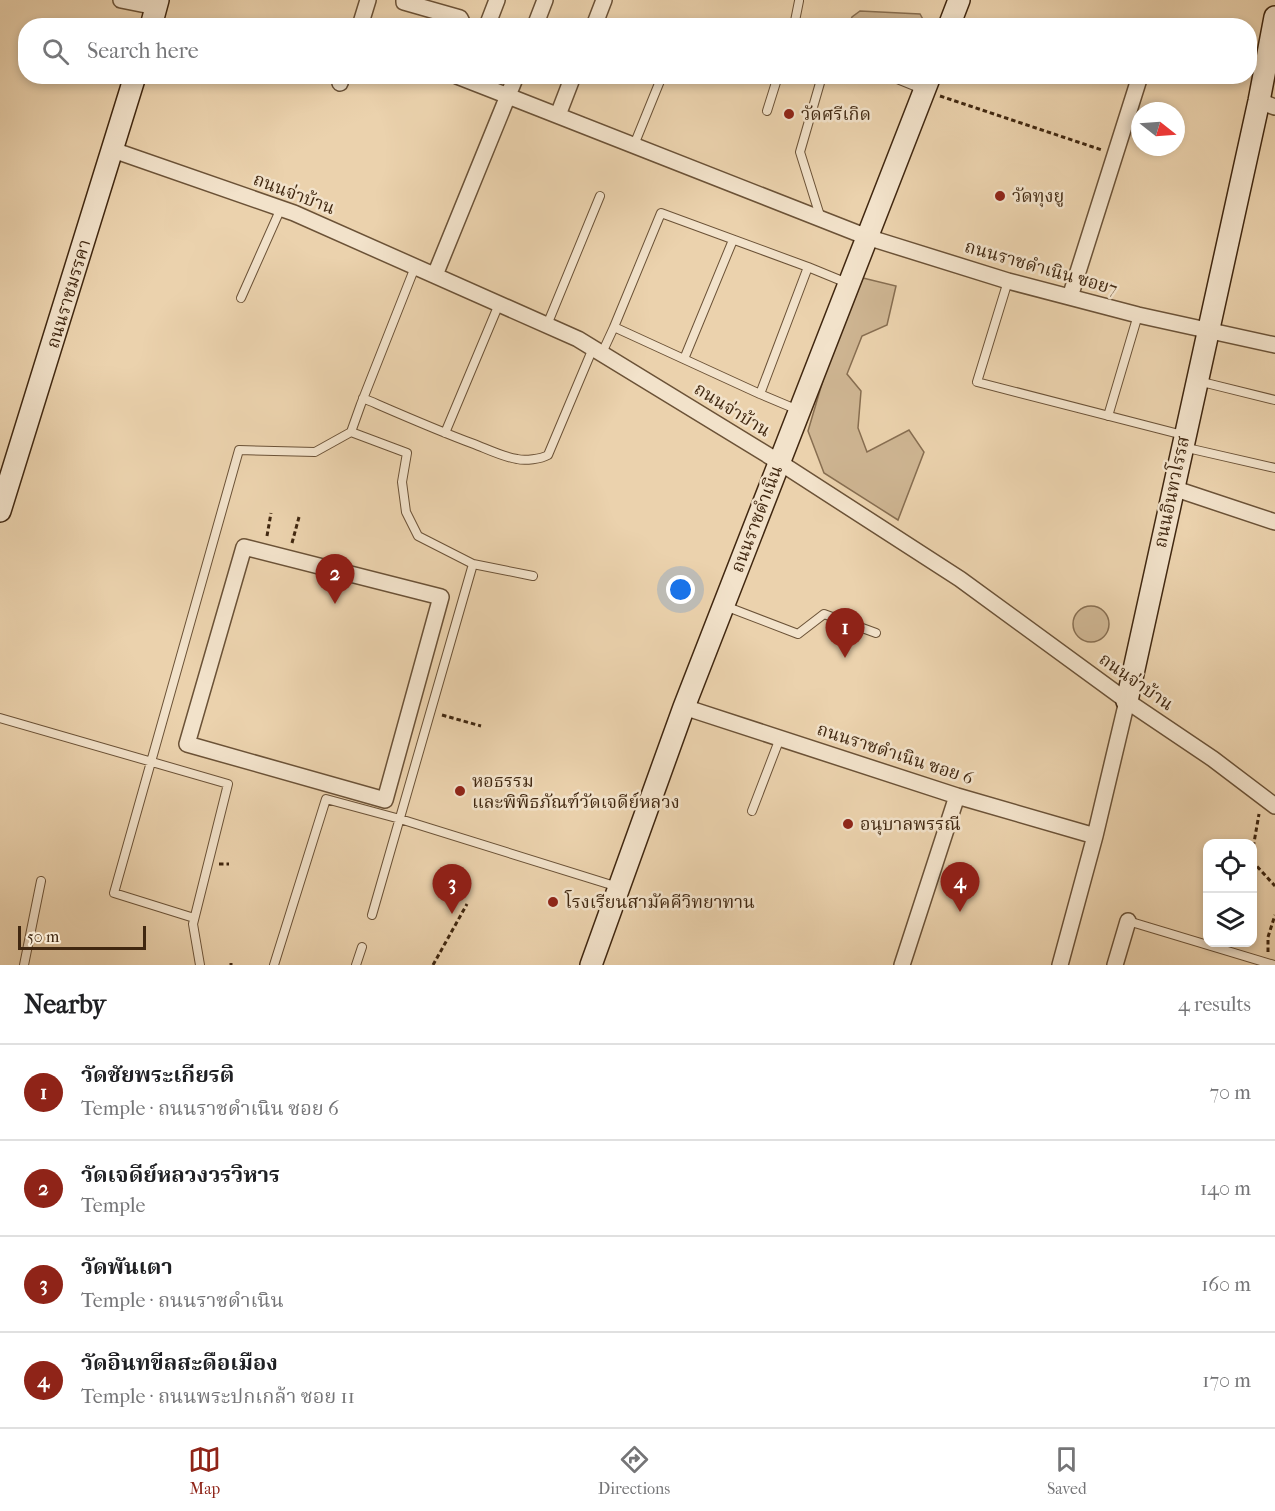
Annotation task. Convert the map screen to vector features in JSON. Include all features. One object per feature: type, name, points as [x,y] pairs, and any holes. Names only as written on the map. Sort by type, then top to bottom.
[{"type":"street","points":[[121,0],[155,11]]},
{"type":"street","points":[[362,18],[368,0]]},
{"type":"street","points":[[402,0],[460,18]]},
{"type":"street","points":[[491,18],[497,0]]},
{"type":"street","points":[[538,18],[545,0]]},
{"type":"street","points":[[597,18],[604,0]]},
{"type":"street","points":[[952,18],[959,0]]},
{"type":"street","name":"ถนนอินทวโรรส","points":[[1060,965],[1095,836],[1127,701],[1207,330],[1267,104],[1258,60],[1275,17]]},
{"type":"street","name":"ถนนราชมรรคา","points":[[1,504],[133,84]]},
{"type":"street","name":"ถนนราชดำเนิน ซอย7","points":[[479,84],[867,237],[1008,281],[1138,315],[1275,345]]},
{"type":"street","points":[[435,275],[513,84]]},
{"type":"street","points":[[558,115],[570,84]]},
{"type":"street","name":"ถนนราชดำเนิน","points":[[591,965],[684,707],[927,84]]},
{"type":"street","points":[[1070,297],[1138,84]]},
{"type":"street","name":"ถนนจ่าบ้าน","points":[[113,150],[280,208],[578,339],[779,462],[960,579],[1270,802]]},
{"type":"street","points":[[1173,488],[1275,522]]},
{"type":"street","points":[[244,547],[264,553],[441,597],[385,800],[187,744],[244,547]]},
{"type":"street","name":"ถนนราชดำเนิน ซอย 6","points":[[684,707],[957,796],[1095,836]]},
{"type":"street","points":[[902,965],[957,796]]},
{"type":"street","points":[[1115,965],[1128,921]]},
{"type":"lane","points":[[796,18],[799,1]]},
{"type":"lane","points":[[634,146],[660,84]]},
{"type":"lane","points":[[767,111],[775,84]]},
{"type":"lane","points":[[820,84],[800,152],[821,219]]},
{"type":"lane","points":[[547,325],[600,196]]},
{"type":"lane","points":[[241,298],[280,208]]},
{"type":"lane","points":[[363,398],[445,433],[520,460],[540,459],[548,455],[598,351],[614,327],[661,213],[849,284]]},
{"type":"lane","points":[[684,359],[733,240]]},
{"type":"lane","points":[[194,918],[114,893],[239,450],[315,452],[351,432],[416,267]]},
{"type":"lane","points":[[760,394],[808,267]]},
{"type":"lane","points":[[1008,281],[977,382],[1108,416],[1275,468]]},
{"type":"lane","points":[[445,433],[500,304]]},
{"type":"lane","points":[[1108,416],[1138,315]]},
{"type":"lane","points":[[614,327],[799,410]]},
{"type":"lane","points":[[1196,381],[1275,400]]},
{"type":"lane","points":[[351,432],[407,453],[402,482],[406,512],[418,536],[473,564],[533,576]]},
{"type":"lane","points":[[372,915],[473,564]]},
{"type":"lane","points":[[723,606],[798,634],[824,614],[876,633]]},
{"type":"lane","points":[[0,718],[228,784],[193,924],[200,965]]},
{"type":"lane","points":[[752,811],[780,738]]},
{"type":"lane","points":[[274,965],[326,799],[400,819],[618,887]]},
{"type":"lane","points":[[24,965],[40,881]]},
{"type":"lane","points":[[1128,921],[1270,964]]},
{"type":"lane","points":[[356,965],[362,947]]},
{"type":"path","points":[[930,84],[1116,155]]},
{"type":"path","points":[[264,553],[271,513]]},
{"type":"path","points":[[288,560],[298,517]]},
{"type":"path","points":[[430,712],[481,726]]},
{"type":"path","points":[[1257,840],[1270,802]]},
{"type":"path","points":[[1257,866],[1275,886]]},
{"type":"path","points":[[433,965],[466,904]]},
{"type":"path","points":[[1270,964],[1268,937],[1275,915]]},
{"type":"shaded area","points":[[860,11],[920,14],[922,18],[852,18]]},
{"type":"shaded area","points":[[863,278],[896,286],[887,325],[862,336],[847,374],[861,391],[858,428],[867,452],[909,430],[924,452],[898,520],[824,473],[808,431],[826,370]]},
{"type":"shaded area","points":[[1091,606],[1104,611],[1109,624],[1104,637],[1091,642],[1078,637],[1073,624],[1078,611]]},
{"type":"place","name":"วัดศรีเกิด","points":[[789,114]]},
{"type":"place","name":"วัดทุงยู","points":[[1000,196]]},
{"type":"place","name":"วัดเจดีย์หลวงวรวิหาร","points":[[335,604]]},
{"type":"place","name":"วัดชัยพระเกียรติ","points":[[845,658]]},
{"type":"place","name":"หอธรรม และพิพิธภัณฑ์วัดเจดีย์หลวง","points":[[460,791]]},
{"type":"place","name":"อนุบาลพรรณี","points":[[848,824]]},
{"type":"place","name":"โรงเรียนสามัคคีวิทยาทาน","points":[[553,902]]},
{"type":"place","name":"วัดอินทขีลสะดือเมือง","points":[[960,912]]},
{"type":"place","name":"วัดพันเตา","points":[[452,914]]}]
